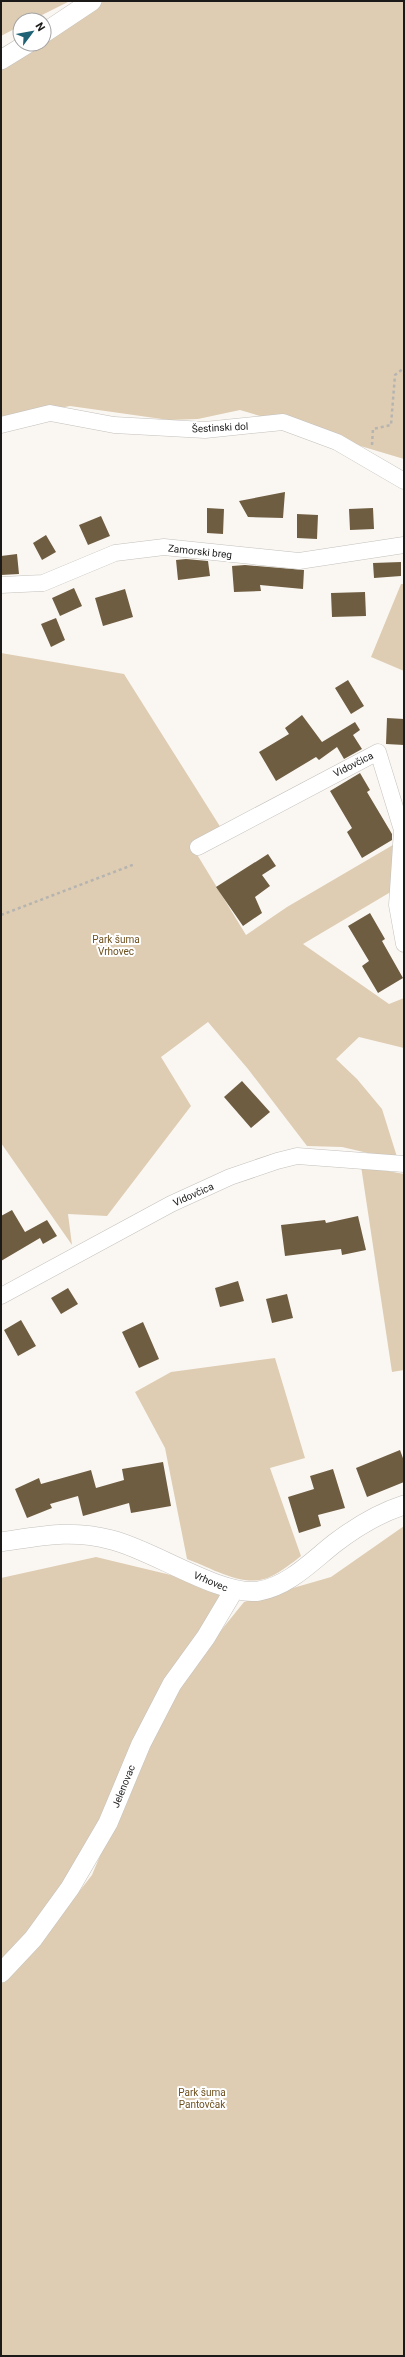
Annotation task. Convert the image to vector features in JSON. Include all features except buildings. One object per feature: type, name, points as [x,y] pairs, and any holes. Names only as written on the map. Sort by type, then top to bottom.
[{"type":"street","points":[[52,27],[92,1]]},
{"type":"street","points":[[1,60],[14,52]]},
{"type":"street","name":"Šestinski dol","points":[[1,425],[50,413],[114,424],[205,430],[284,422],[337,442],[404,481]]},
{"type":"street","name":"Zamorski breg","points":[[1,585],[42,583],[115,553],[164,548],[299,561],[404,545]]},
{"type":"street","name":"Vidovčica","points":[[198,847],[378,752],[402,830],[397,904],[404,944]]},
{"type":"street","name":"Vidovčica","points":[[1,1296],[170,1204],[230,1178],[277,1161],[297,1156],[404,1164]]},
{"type":"street","name":"Vrhovec","points":[[1,1542],[69,1533],[93,1536],[113,1540],[138,1549],[234,1590],[260,1591],[283,1583],[354,1529],[404,1505]]},
{"type":"street","name":"Jelenovac","points":[[1,1973],[33,1939],[70,1888],[108,1823],[141,1744],[172,1684],[206,1637],[234,1590]]},
{"type":"path","points":[[371,462],[373,429],[391,425],[395,375],[404,368]]},
{"type":"path","points":[[1,915],[135,864]]},
{"type":"green space","points":[[1,1],[70,1],[48,12],[12,12],[12,30],[1,36]]},
{"type":"green space","points":[[104,1],[404,1],[404,459],[240,410],[198,419],[169,420],[70,406],[1,420],[1,69],[27,52],[52,52],[52,36]]},
{"type":"green space","points":[[401,584],[404,584],[404,671],[371,657]]},
{"type":"green space","name":"Park šuma Vrhovec","points":[[1,653],[124,674],[221,828],[190,843],[246,935],[287,907],[398,842],[394,890],[303,944],[389,1004],[404,998],[404,1048],[359,1037],[336,1059],[357,1079],[382,1109],[398,1160],[342,1147],[307,1146],[248,1069],[208,1022],[161,1057],[191,1106],[107,1216],[68,1214],[72,1245],[1,1143]]},
{"type":"green space","points":[[361,1166],[404,1174],[404,1370],[392,1372]]},
{"type":"green space","points":[[275,1358],[305,1458],[270,1468],[301,1556],[272,1576],[262,1580],[251,1581],[229,1576],[187,1559],[165,1448],[135,1392],[171,1372]]},
{"type":"green space","name":"Park šuma Pantovčak","points":[[404,1526],[404,2356],[1,2356],[1,1976],[46,1934],[92,1875],[130,1784],[176,1693],[210,1644],[244,1602],[331,1577]]},
{"type":"green space","points":[[96,1557],[200,1582],[215,1590],[220,1596],[111,1803],[42,1918],[1,1960],[1,1578]]}]
